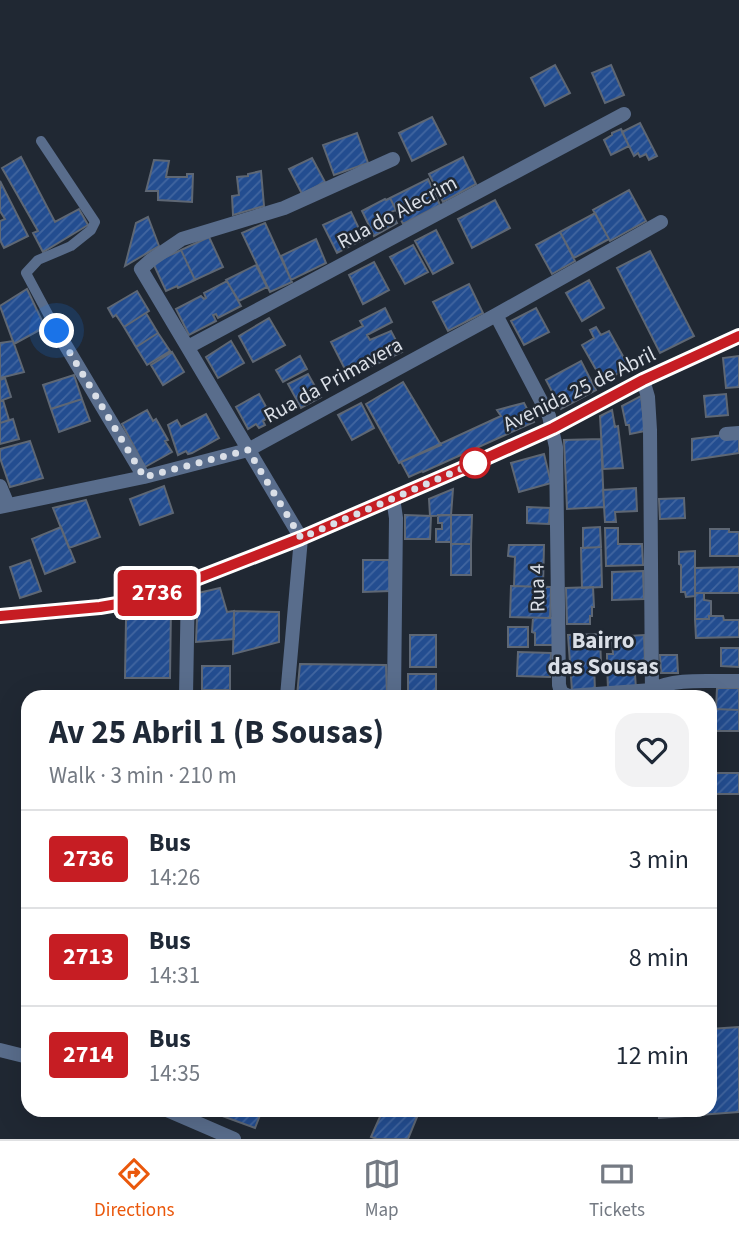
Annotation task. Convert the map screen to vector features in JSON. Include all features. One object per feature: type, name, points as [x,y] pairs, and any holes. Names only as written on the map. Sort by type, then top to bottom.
[{"type":"street","name":"Rua do Alecrim","points":[[188,347],[624,114]]},
{"type":"street","points":[[288,690],[301,538],[141,269],[182,239],[284,208],[393,159]]},
{"type":"street","name":"Rua da Primavera","points":[[4,506],[144,477],[248,450],[661,222]]},
{"type":"street","points":[[496,315],[553,428]]},
{"type":"street","points":[[57,331],[144,477]]},
{"type":"street","name":"Avenida 25 de Abril","points":[[0,616],[129,602],[188,582],[301,538],[553,428],[643,380],[739,336]]},
{"type":"street","points":[[643,380],[648,397],[650,430],[652,690]]},
{"type":"street","name":"Rua 4","points":[[553,428],[556,447],[560,690]]},
{"type":"street","points":[[0,486],[4,506]]},
{"type":"street","points":[[393,498],[396,518],[394,690]]},
{"type":"street","points":[[186,690],[188,582]]},
{"type":"street","name":"Rua 4","points":[[655,690],[660,685],[672,682],[739,681]]},
{"type":"street","points":[[0,1050],[21,1055]]},
{"type":"street","points":[[183,1117],[234,1139]]},
{"type":"lane","points":[[41,141],[95,222],[91,230],[71,246],[38,260],[26,272],[57,331]]},
{"type":"building","points":[[555,65],[570,93],[545,106],[531,78]]},
{"type":"building","points":[[611,65],[624,95],[605,103],[592,73]]},
{"type":"building","points":[[432,117],[446,144],[412,161],[399,133]]},
{"type":"building","points":[[640,123],[657,156],[649,160],[646,154],[640,157],[638,153],[634,156],[622,132]]},
{"type":"building","points":[[621,129],[629,146],[611,155],[604,140]]},
{"type":"building","points":[[357,133],[368,163],[334,175],[323,145]]},
{"type":"building","points":[[21,157],[55,222],[79,209],[88,225],[43,252],[33,233],[38,231],[2,168]]},
{"type":"building","points":[[463,157],[476,184],[443,202],[429,174]]},
{"type":"building","points":[[312,158],[325,182],[302,194],[289,169]]},
{"type":"building","points":[[154,160],[169,161],[166,177],[187,177],[187,174],[193,174],[192,202],[158,200],[158,191],[146,191]]},
{"type":"building","points":[[261,171],[264,206],[233,215],[232,196],[239,195],[237,177]]},
{"type":"building","points":[[428,179],[440,205],[403,224],[390,198]]},
{"type":"building","points":[[0,181],[28,236],[4,248],[0,240],[0,221],[5,219],[0,211]]},
{"type":"building","points":[[629,190],[646,221],[610,241],[593,210]]},
{"type":"building","points":[[390,198],[396,210],[391,212],[397,223],[374,236],[362,211]]},
{"type":"building","points":[[495,200],[510,228],[472,248],[458,219]]},
{"type":"building","points":[[351,212],[364,239],[337,253],[323,225]]},
{"type":"building","points":[[595,213],[609,239],[574,258],[560,232]]},
{"type":"building","points":[[148,217],[159,246],[125,266],[136,223]]},
{"type":"building","points":[[265,223],[292,282],[270,292],[242,233]]},
{"type":"building","points":[[436,230],[453,263],[433,274],[415,241]]},
{"type":"building","points":[[560,232],[575,261],[552,274],[536,245]]},
{"type":"building","points":[[209,237],[223,267],[195,280],[181,250]]},
{"type":"building","points":[[316,239],[326,263],[291,280],[281,256]]},
{"type":"building","points":[[413,245],[428,272],[405,284],[390,257]]},
{"type":"building","points":[[181,250],[195,280],[166,291],[153,263]]},
{"type":"building","points":[[650,251],[694,336],[660,353],[617,268]]},
{"type":"building","points":[[374,262],[389,290],[363,304],[349,275]]},
{"type":"building","points":[[256,265],[267,287],[239,301],[226,280]]},
{"type":"building","points":[[589,280],[604,308],[582,321],[566,293]]},
{"type":"building","points":[[227,281],[241,306],[218,318],[216,314],[213,315],[216,321],[189,335],[176,309],[201,296],[206,298],[204,293]]},
{"type":"building","points":[[469,284],[483,313],[448,331],[433,302]]},
{"type":"building","points":[[27,289],[45,327],[14,344],[0,306]]},
{"type":"building","points":[[137,291],[149,311],[124,327],[108,308]]},
{"type":"building","points":[[385,308],[392,322],[367,335],[370,340],[391,331],[402,352],[349,377],[331,342],[363,326],[360,321]]},
{"type":"building","points":[[536,308],[549,332],[524,345],[511,321]]},
{"type":"building","points":[[146,313],[158,333],[136,347],[124,327]]},
{"type":"building","points":[[269,318],[285,345],[253,362],[239,336]]},
{"type":"building","points":[[596,327],[601,335],[609,331],[629,367],[603,382],[582,345],[594,338],[590,330]]},
{"type":"building","points":[[158,333],[170,351],[147,365],[136,347]]},
{"type":"building","points":[[13,341],[24,372],[0,378],[0,343]]},
{"type":"building","points":[[231,341],[244,363],[218,378],[206,357]]},
{"type":"building","points":[[172,352],[184,372],[163,385],[151,365]]},
{"type":"building","points":[[300,356],[307,369],[283,382],[276,370]]},
{"type":"building","points":[[739,356],[739,387],[726,388],[723,358]]},
{"type":"building","points":[[581,361],[596,390],[561,409],[546,380]]},
{"type":"building","points":[[308,374],[321,397],[301,408],[288,384]]},
{"type":"building","points":[[74,375],[82,399],[51,409],[43,385]]},
{"type":"building","points":[[5,378],[11,397],[0,401],[0,380]]},
{"type":"building","points":[[403,382],[441,445],[399,463],[366,404]]},
{"type":"building","points":[[259,394],[271,416],[263,421],[265,425],[259,428],[256,424],[248,429],[236,407]]},
{"type":"building","points":[[726,394],[728,415],[706,417],[704,396]]},
{"type":"building","points":[[641,396],[645,431],[630,434],[622,406]]},
{"type":"building","points":[[82,399],[90,421],[59,432],[51,409]]},
{"type":"building","points":[[3,400],[9,420],[0,423],[0,401]]},
{"type":"building","points":[[361,403],[374,428],[352,440],[338,415]]},
{"type":"building","points":[[524,403],[534,422],[409,477],[401,462],[501,416],[497,410]]},
{"type":"building","points":[[147,410],[153,421],[156,419],[172,452],[145,467],[122,424]]},
{"type":"building","points":[[612,410],[615,427],[618,426],[623,468],[603,469],[600,416]]},
{"type":"building","points":[[206,414],[219,438],[192,453],[188,454],[186,451],[178,455],[168,425],[177,420],[181,427]]},
{"type":"building","points":[[13,419],[19,439],[0,444],[0,423]]},
{"type":"building","points":[[732,434],[739,436],[739,453],[692,460],[692,439]]},
{"type":"building","points":[[601,439],[604,507],[567,509],[564,440]]},
{"type":"building","points":[[30,441],[43,478],[10,487],[0,458],[0,449]]},
{"type":"building","points":[[544,454],[551,483],[519,492],[511,463]]},
{"type":"building","points":[[164,486],[173,513],[140,525],[130,499]]},
{"type":"building","points":[[636,488],[637,511],[615,512],[616,522],[605,522],[603,490]]},
{"type":"building","points":[[453,489],[451,515],[430,516],[429,499]]},
{"type":"building","points":[[684,498],[685,518],[660,519],[659,499]]},
{"type":"building","points":[[86,500],[100,537],[69,548],[53,508]]},
{"type":"building","points":[[527,507],[550,508],[549,524],[527,523]]},
{"type":"building","points":[[405,515],[431,516],[430,539],[405,539]]},
{"type":"building","points":[[438,515],[451,515],[451,542],[436,542],[436,529],[442,529],[442,523],[438,523]]},
{"type":"building","points":[[451,515],[472,515],[471,544],[451,544]]},
{"type":"building","points":[[61,527],[75,562],[45,574],[32,539]]},
{"type":"building","points":[[600,527],[601,547],[583,548],[583,528]]},
{"type":"building","points":[[605,528],[618,528],[618,544],[642,544],[643,565],[606,566]]},
{"type":"building","points":[[710,529],[739,532],[739,556],[710,556]]},
{"type":"building","points":[[451,544],[471,544],[471,575],[451,575]]},
{"type":"building","points":[[509,545],[544,545],[543,587],[514,586],[515,557],[508,556]]},
{"type":"building","points":[[601,547],[602,587],[582,588],[581,548]]},
{"type":"building","points":[[695,551],[695,596],[686,597],[685,592],[681,592],[679,552]]},
{"type":"building","points":[[30,560],[41,591],[20,598],[10,567]]},
{"type":"building","points":[[363,560],[389,560],[390,591],[363,592]]},
{"type":"building","points":[[739,567],[739,593],[695,593],[695,568]]},
{"type":"building","points":[[643,571],[644,599],[612,600],[612,572]]},
{"type":"building","points":[[511,586],[551,587],[550,618],[510,617]]},
{"type":"building","points":[[593,587],[594,607],[590,624],[567,624],[566,588]]},
{"type":"building","points":[[220,588],[227,612],[234,611],[234,639],[196,642],[198,593]]},
{"type":"building","points":[[695,593],[704,593],[704,600],[711,601],[709,619],[695,619]]},
{"type":"building","points":[[171,607],[170,678],[125,678],[126,620]]},
{"type":"building","points":[[234,611],[279,612],[279,642],[233,654]]},
{"type":"building","points":[[709,616],[739,620],[739,637],[696,638],[695,619],[709,619]]},
{"type":"building","points":[[533,618],[555,618],[554,645],[535,645]]},
{"type":"building","points":[[508,627],[528,627],[528,647],[508,647]]},
{"type":"building","points":[[600,634],[601,665],[594,665],[595,690],[572,690],[568,635]]},
{"type":"building","points":[[410,635],[436,635],[436,667],[410,667]]},
{"type":"building","points":[[644,635],[645,661],[607,662],[607,654],[613,654],[612,637]]},
{"type":"building","points":[[721,648],[739,648],[739,667],[721,666]]},
{"type":"building","points":[[518,652],[551,653],[550,677],[517,676]]},
{"type":"building","points":[[660,655],[677,655],[678,673],[661,673]]},
{"type":"building","points":[[634,661],[636,688],[608,689],[607,662]]},
{"type":"building","points":[[300,664],[386,665],[387,690],[298,690]]},
{"type":"building","points":[[202,666],[230,666],[230,690],[202,690]]},
{"type":"building","points":[[408,674],[436,674],[436,690],[408,690]]},
{"type":"building","points":[[739,688],[739,710],[717,709],[717,690]]},
{"type":"building","points":[[717,709],[739,710],[739,731],[717,731]]},
{"type":"building","points":[[717,773],[739,773],[739,794],[717,794]]},
{"type":"building","points":[[739,1027],[739,1112],[717,1114],[717,1029]]},
{"type":"building","points":[[225,1117],[259,1117],[255,1128]]},
{"type":"building","points":[[380,1117],[417,1117],[408,1139],[371,1137]]},
{"type":"bus line","name":"2736","points":[[0,616],[129,602],[188,582],[301,538],[484,459],[739,336]]},
{"type":"district","name":"Bairro das Sousas","points":[[603,653]]},
{"type":"route","points":[[57,331],[144,477],[248,450],[301,538],[484,459],[475,463]]}]
